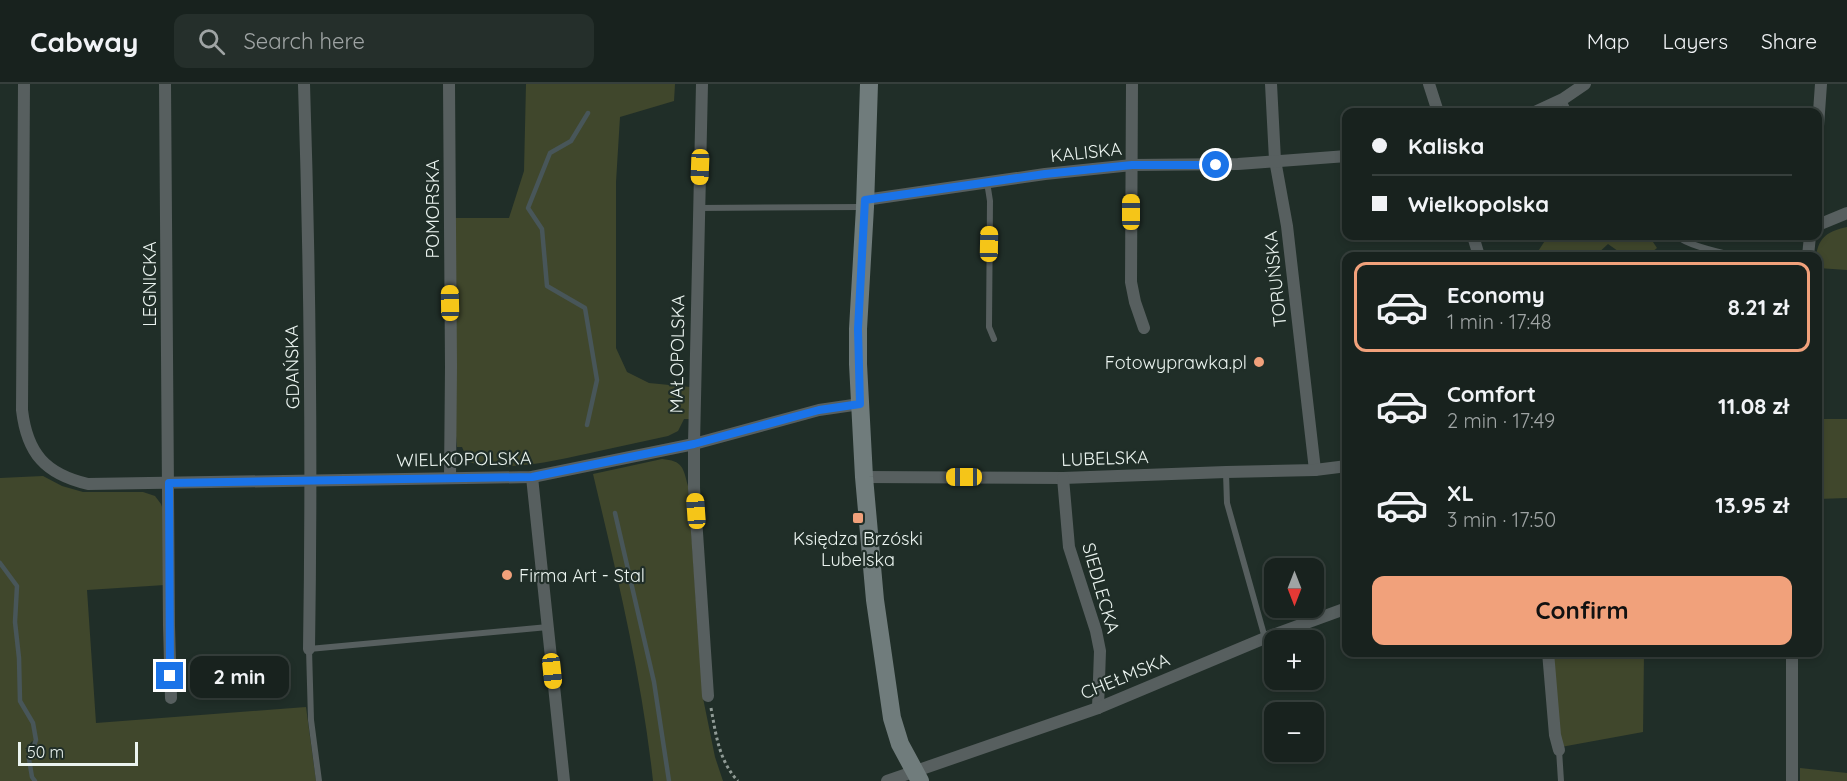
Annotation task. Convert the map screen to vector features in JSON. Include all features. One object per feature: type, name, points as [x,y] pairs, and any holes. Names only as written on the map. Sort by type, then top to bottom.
[{"type":"street","name":"WIELKOPOLSKA","points":[[24,84],[22,410],[25,429],[32,447],[42,461],[69,480],[88,484],[532,477],[694,444],[819,410],[860,404]]},
{"type":"street","name":"LEGNICKA","points":[[165,84],[169,483]]},
{"type":"street","name":"GDAŃSKA","points":[[304,84],[312,480],[309,649]]},
{"type":"street","name":"POMORSKA","points":[[449,84],[452,367],[450,478]]},
{"type":"street","name":"MAŁOPOLSKA","points":[[702,84],[694,488],[708,696]]},
{"type":"street","points":[[869,84],[858,329],[864,477],[875,600],[892,718],[900,744],[918,776],[887,781]]},
{"type":"street","points":[[1132,84],[1131,282],[1144,328]]},
{"type":"street","name":"TORUŃSKA","points":[[1271,84],[1275,160],[1287,226],[1315,470]]},
{"type":"street","points":[[1429,84],[1437,108]]},
{"type":"street","points":[[1544,108],[1563,99],[1585,84]]},
{"type":"street","points":[[1819,108],[1821,84]]},
{"type":"street","name":"KALISKA","points":[[865,203],[987,182],[1132,165],[1238,164],[1342,156]]},
{"type":"street","points":[[1822,223],[1847,213]]},
{"type":"street","name":"LUBELSKA","points":[[864,477],[1063,478],[1226,471],[1315,470],[1342,467]]},
{"type":"street","points":[[532,477],[564,781]]},
{"type":"street","name":"SIEDLECKA","points":[[1063,478],[1069,547],[1096,631],[1100,651],[1098,708]]},
{"type":"street","points":[[169,483],[171,698]]},
{"type":"street","name":"CHEŁMSKA","points":[[1287,630],[1342,610]]},
{"type":"street","name":"CHEŁMSKA","points":[[918,776],[1098,708],[1264,638]]},
{"type":"street","points":[[1548,657],[1555,735],[1559,750]]},
{"type":"street","points":[[1792,657],[1792,781]]},
{"type":"lane","points":[[1563,99],[1567,108]]},
{"type":"lane","points":[[987,182],[990,201],[989,327],[994,339]]},
{"type":"lane","points":[[698,208],[865,203]]},
{"type":"lane","points":[[1681,240],[1721,252]]},
{"type":"lane","points":[[1226,471],[1227,503],[1264,634]]},
{"type":"lane","points":[[319,781],[311,720],[309,649],[548,627]]},
{"type":"lane","points":[[1559,750],[1561,781]]},
{"type":"path","points":[[708,696],[720,752],[729,771],[738,781]]},
{"type":"green space","points":[[526,84],[675,84],[674,101],[620,117],[616,182],[616,348],[627,372],[649,383],[690,387],[689,419],[684,419],[678,431],[668,436],[534,464],[483,465],[469,462],[462,447],[457,447],[454,218],[509,218],[524,171]]},
{"type":"green space","points":[[1847,227],[1847,270],[1822,268],[1822,252],[1817,252],[1822,239],[1835,230]]},
{"type":"green space","points":[[1545,240],[1652,240],[1657,248],[1652,252],[1619,252],[1608,244],[1599,252],[1538,252]]},
{"type":"green space","points":[[1822,419],[1847,419],[1847,498],[1822,499]]},
{"type":"green space","points":[[662,459],[674,461],[681,466],[688,486],[703,698],[715,757],[723,781],[653,781],[636,665],[593,474]]},
{"type":"green space","points":[[43,476],[62,486],[83,492],[143,492],[155,496],[165,515],[165,585],[87,590],[96,723],[306,707],[316,781],[0,781],[0,478]]},
{"type":"green space","points":[[1552,657],[1644,657],[1643,732],[1561,747]]},
{"type":"green space","points":[[1800,768],[1847,773],[1847,781],[1800,781]]},
{"type":"waterway","points":[[587,425],[597,380],[585,308],[547,286],[542,229],[528,208],[550,153],[571,141],[588,113]]},
{"type":"waterway","points":[[615,513],[654,682],[669,781]]},
{"type":"waterway","points":[[0,563],[17,586],[15,622],[20,701],[33,723],[36,740],[29,759],[32,777],[35,781]]},
{"type":"place","name":"Fotowyprawka.pl","points":[[1259,362]]},
{"type":"place","name":"Księdza Brzóski Lubelska","points":[[858,518]]},
{"type":"place","name":"Firma Art - Stal","points":[[507,575]]},
{"type":"route","points":[[170,676],[169,483],[532,477],[694,444],[819,410],[860,404],[858,329],[865,200],[1045,174],[1132,165],[1216,165]]}]
